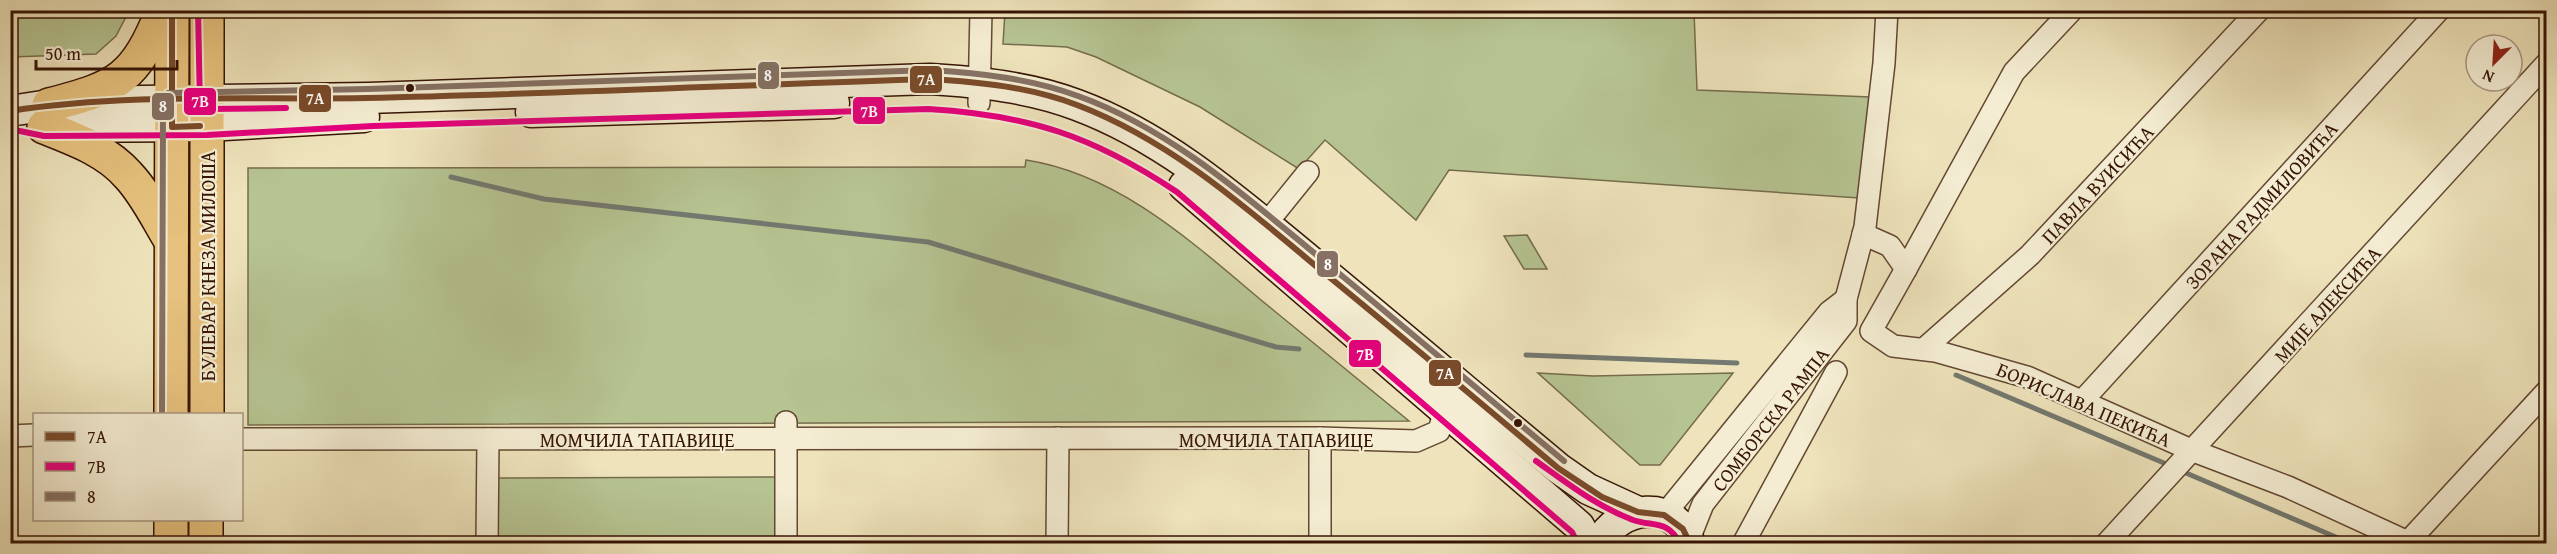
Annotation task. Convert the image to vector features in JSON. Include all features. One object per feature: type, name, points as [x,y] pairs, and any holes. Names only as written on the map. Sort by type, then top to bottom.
[{"type":"main road","points":[[46,116],[118,81],[144,54],[163,10]]},
{"type":"main road","name":"БУЛЕВАР КНЕЗА МИЛОША","points":[[171,413],[172,10]]},
{"type":"main road","name":"БУЛЕВАР КНЕЗА МИЛОША","points":[[207,10],[207,413]]},
{"type":"main road","points":[[46,116],[122,170],[138,188],[171,241]]},
{"type":"main road","points":[[171,521],[171,543]]},
{"type":"main road","points":[[206,521],[206,543]]},
{"type":"street","points":[[980,92],[981,10]]},
{"type":"street","name":"СОМБОРСКА РАМПА","points":[[1689,541],[1703,504],[1846,321],[1846,299],[1863,234],[1884,63],[1887,10]]},
{"type":"street","points":[[1863,234],[1890,246],[1906,269],[2014,72],[2072,10]]},
{"type":"street","name":"ПАВЛА ВУИСИЋА","points":[[1925,348],[2030,255],[2259,10]]},
{"type":"street","name":"ЗОРАНА РАДМИЛОВИЋА","points":[[2083,400],[2439,10]]},
{"type":"street","name":"МИЈЕ АЛЕКСИЋА","points":[[2106,543],[2547,64]]},
{"type":"street","points":[[10,120],[46,116],[207,113],[374,117],[928,100],[980,92],[1050,96],[1111,119],[1161,146],[1266,224],[1558,468],[1588,489],[1651,513],[1683,530],[1689,541]]},
{"type":"street","points":[[980,92],[1005,105],[1086,129],[1148,161],[1213,209],[1435,420],[1491,449],[1579,526],[1589,543]]},
{"type":"street","points":[[10,111],[46,116]]},
{"type":"street","points":[[1266,224],[1308,172]]},
{"type":"street","name":"БОРИСЛАВА ПЕКИЋА","points":[[1906,269],[1871,330],[1893,346],[1925,348],[2027,377],[2083,400],[2180,463],[2288,487],[2409,542]]},
{"type":"street","name":"СОМБОРСКА РАМПА","points":[[1651,513],[1829,312],[1846,299]]},
{"type":"street","name":"СОМБОРСКА РАМПА","points":[[1743,543],[1836,372]]},
{"type":"street","points":[[2409,542],[2547,392]]},
{"type":"street","name":"МОМЧИЛА ТАПАВИЦЕ","points":[[243,439],[488,439],[786,430],[1058,438],[1320,438],[1416,441],[1435,420]]},
{"type":"street","points":[[786,430],[786,543]]},
{"type":"street","points":[[10,436],[33,435]]},
{"type":"street","points":[[1057,543],[1058,438]]},
{"type":"street","points":[[1320,438],[1320,543]]},
{"type":"street","points":[[487,543],[488,439]]},
{"type":"street","points":[[1599,543],[1614,522],[1651,513]]},
{"type":"green space","points":[[10,11],[129,11],[116,36],[96,54],[11,57]]},
{"type":"green space","points":[[1005,11],[1694,11],[1697,90],[1870,97],[1859,198],[1449,170],[1416,220],[1325,140],[1299,169],[1200,107],[1096,57],[1067,47],[1003,44]]},
{"type":"green space","points":[[1026,160],[1060,168],[1092,180],[1123,195],[1152,214],[1181,234],[1409,421],[248,425],[248,168],[1025,167]]},
{"type":"green space","points":[[1527,235],[1547,269],[1524,269],[1504,236]]},
{"type":"green space","points":[[1538,373],[1593,376],[1733,373],[1660,465],[1640,465]]},
{"type":"green space","points":[[779,477],[779,543],[496,544],[496,478]]},
{"type":"waterway","points":[[451,177],[544,199],[928,242],[1276,347],[1299,349]]},
{"type":"waterway","points":[[1526,355],[1737,363]]},
{"type":"waterway","points":[[1956,375],[2171,466]]},
{"type":"waterway","points":[[2179,470],[2352,544]]},
{"type":"transit line","name":"7A","points":[[172,10],[172,127],[200,126]]},
{"type":"transit line","name":"7B","points":[[198,10],[200,106],[207,109],[286,108]]},
{"type":"transit line","name":"8","points":[[162,413],[163,101],[168,93],[368,89],[931,70],[1006,78],[1060,90],[1112,110],[1175,145],[1263,211],[1564,461]]},
{"type":"transit line","name":"7A","points":[[10,111],[54,105],[188,98],[366,98],[930,79],[986,84],[1041,94],[1111,119],[1174,155],[1261,220],[1558,468],[1602,497],[1638,512],[1664,515],[1683,529],[1690,544]]},
{"type":"transit line","name":"7B","points":[[10,129],[44,136],[207,135],[373,126],[928,109],[964,112],[1029,123],[1059,132],[1117,156],[1177,192],[1572,532],[1578,544]]},
{"type":"transit line","name":"7B","points":[[1536,461],[1607,508],[1633,520],[1665,527],[1680,544]]}]
